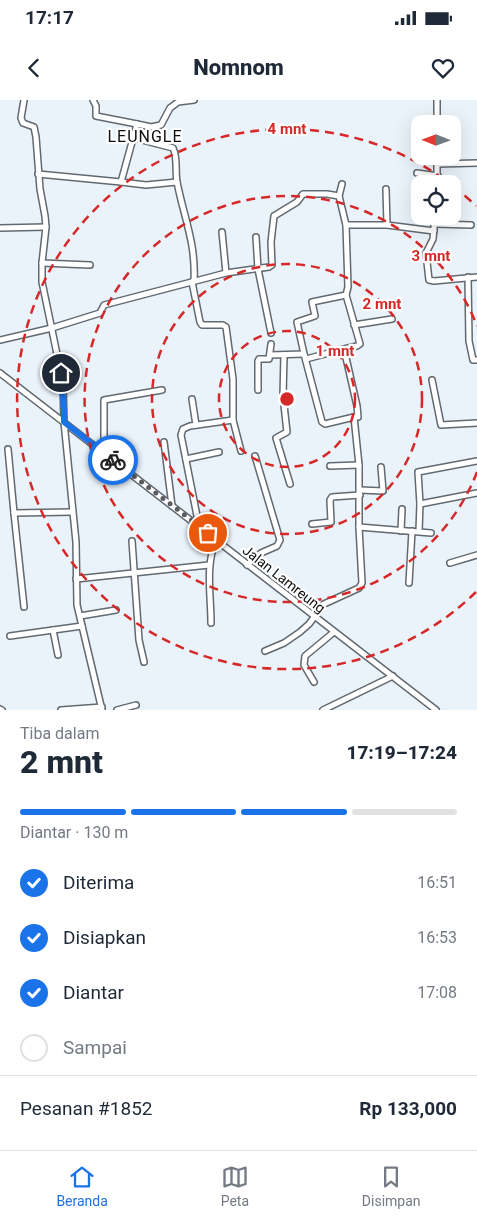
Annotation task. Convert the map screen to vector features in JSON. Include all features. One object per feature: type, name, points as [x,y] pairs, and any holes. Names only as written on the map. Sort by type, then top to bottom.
[{"type":"street","points":[[24,100],[21,118],[23,123],[34,127],[38,174],[46,227],[42,282],[63,383],[64,422],[76,542],[76,579],[80,616],[102,709],[61,710]]},
{"type":"street","points":[[93,100],[96,106],[96,116],[151,127],[161,125],[170,108],[178,102],[194,100]]},
{"type":"street","points":[[437,100],[437,115]]},
{"type":"street","points":[[121,182],[137,124]]},
{"type":"street","points":[[134,138],[173,148],[177,182],[192,239],[195,265],[193,281],[200,322],[202,325],[223,325],[226,327],[233,379],[233,420],[241,451]]},
{"type":"street","points":[[461,163],[477,163]]},
{"type":"street","points":[[38,174],[146,185],[177,182]]},
{"type":"street","points":[[417,174],[428,175]]},
{"type":"street","points":[[270,355],[305,356],[360,344],[346,295],[348,287],[346,225],[339,196],[342,184]]},
{"type":"street","points":[[386,189],[387,225]]},
{"type":"street","points":[[0,340],[52,328],[100,313],[104,305],[226,273],[269,267],[272,265],[273,220],[278,212],[297,202],[303,194],[339,196]]},
{"type":"street","points":[[346,225],[387,225],[434,231]]},
{"type":"street","points":[[435,225],[432,241],[426,253],[429,280],[477,277]]},
{"type":"street","points":[[461,225],[471,225]]},
{"type":"street","points":[[0,228],[46,227]]},
{"type":"street","points":[[222,232],[226,273]]},
{"type":"street","points":[[256,237],[258,268],[271,333]]},
{"type":"street","points":[[42,263],[90,265]]},
{"type":"street","points":[[468,277],[470,341],[473,360],[477,360]]},
{"type":"street","points":[[344,349],[358,416],[325,424],[322,422],[297,322],[315,316],[312,302],[346,295]]},
{"type":"street","points":[[354,325],[392,319]]},
{"type":"street","points":[[258,390],[258,361],[269,359],[270,344]]},
{"type":"street","points":[[284,355],[283,401],[287,432],[276,438],[290,484]]},
{"type":"street","name":"Jalan Lamreung","points":[[0,373],[436,710]]},
{"type":"street","points":[[432,380],[441,425],[477,423]]},
{"type":"street","points":[[100,451],[104,440],[104,400],[162,390]]},
{"type":"street","points":[[192,399],[196,425]]},
{"type":"street","points":[[265,651],[293,637],[309,624],[324,604],[361,586],[363,580],[359,465],[354,417]]},
{"type":"street","points":[[199,527],[182,432],[186,427],[233,420]]},
{"type":"street","points":[[164,442],[172,506]]},
{"type":"street","points":[[8,449],[24,607]]},
{"type":"street","points":[[186,459],[218,452]]},
{"type":"street","points":[[247,565],[262,553],[277,546],[280,540],[255,456]]},
{"type":"street","points":[[419,532],[419,471],[477,461]]},
{"type":"street","points":[[330,466],[359,465]]},
{"type":"street","points":[[312,524],[331,522],[330,500],[332,496],[383,491],[381,467]]},
{"type":"street","points":[[420,504],[477,493]]},
{"type":"street","points":[[401,531],[402,509]]},
{"type":"street","points":[[14,513],[72,512]]},
{"type":"street","points":[[360,527],[431,533]]},
{"type":"street","points":[[409,583],[412,531]]},
{"type":"street","points":[[211,623],[209,565],[211,551],[216,540]]},
{"type":"street","points":[[132,541],[139,640],[144,662]]},
{"type":"street","points":[[450,563],[477,555]]},
{"type":"street","points":[[76,579],[209,565]]},
{"type":"street","points":[[80,616],[116,610]]},
{"type":"street","points":[[10,636],[82,626]]},
{"type":"street","points":[[53,630],[58,655]]},
{"type":"street","points":[[314,682],[304,665],[305,656],[334,632]]},
{"type":"street","points":[[323,710],[393,676]]},
{"type":"street","points":[[117,710],[136,704]]},
{"type":"way so far","points":[[113,460],[208,533]]},
{"type":"district","name":"LEUNGLE","points":[[145,136]]},
{"type":"route","points":[[61,373],[64,422],[113,460]]}]
